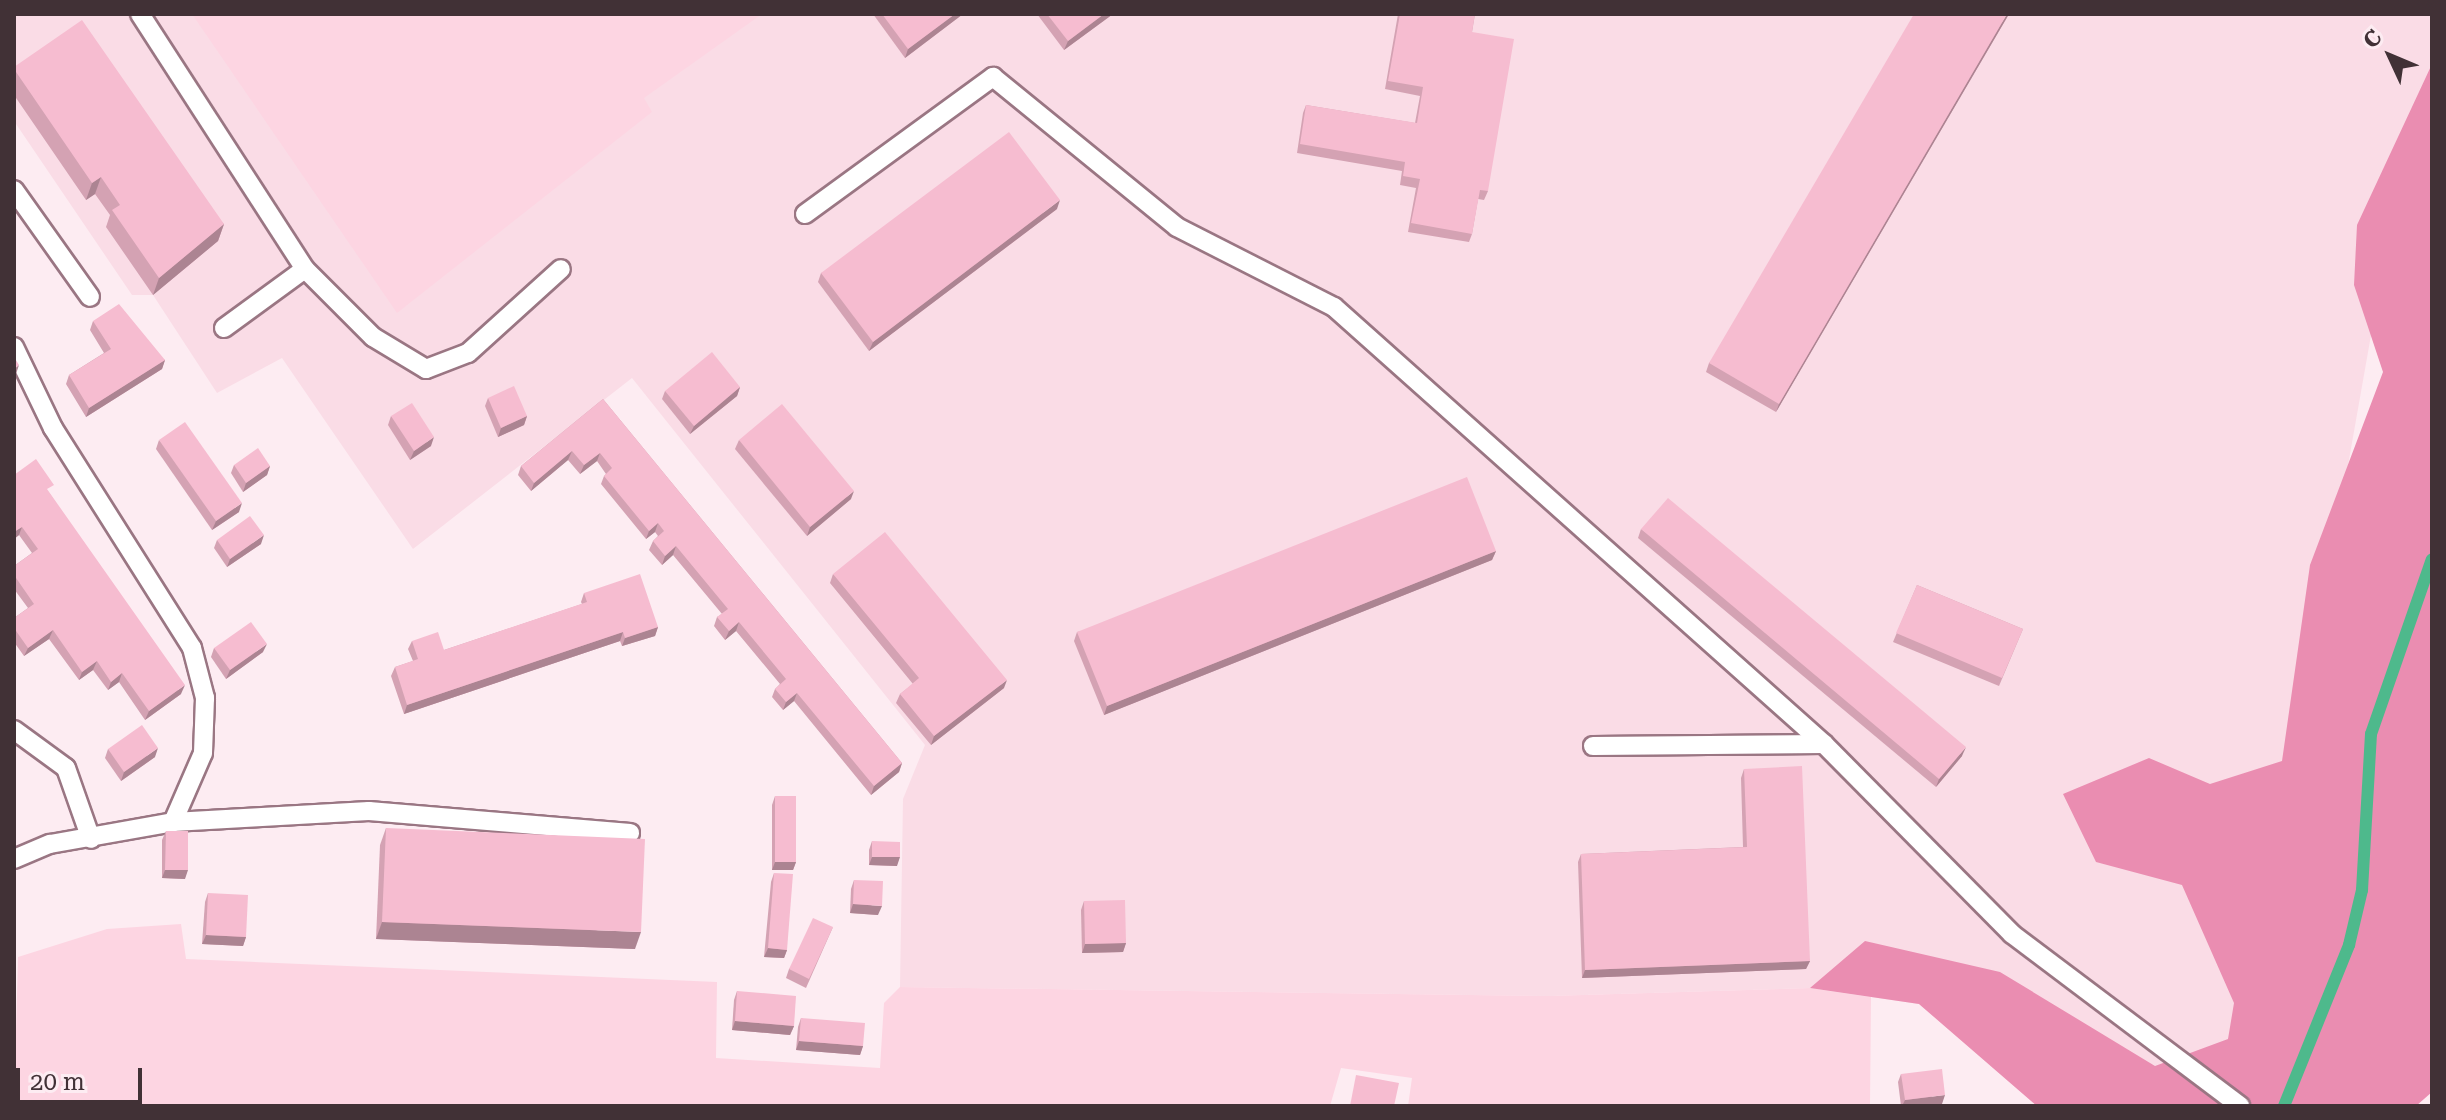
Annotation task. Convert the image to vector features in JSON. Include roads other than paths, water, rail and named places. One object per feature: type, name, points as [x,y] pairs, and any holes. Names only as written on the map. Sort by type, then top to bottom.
[{"type":"lane","points":[[140,14],[305,269],[373,337],[426,369],[477,345],[561,269]]},
{"type":"lane","points":[[805,214],[993,77],[1177,227],[1334,307],[1824,744],[2012,934],[2240,1106]]},
{"type":"lane","points":[[14,190],[90,297]]},
{"type":"lane","points":[[224,328],[305,269]]},
{"type":"lane","points":[[14,347],[53,428],[192,648],[205,698],[203,753],[173,822]]},
{"type":"lane","points":[[14,730],[66,768],[91,839]]},
{"type":"lane","points":[[1593,746],[1824,744]]},
{"type":"lane","points":[[14,859],[173,822],[369,811],[630,833]]},
{"type":"waterway","points":[[2284,1106],[2349,945],[2362,890],[2371,734],[2432,559]]}]
